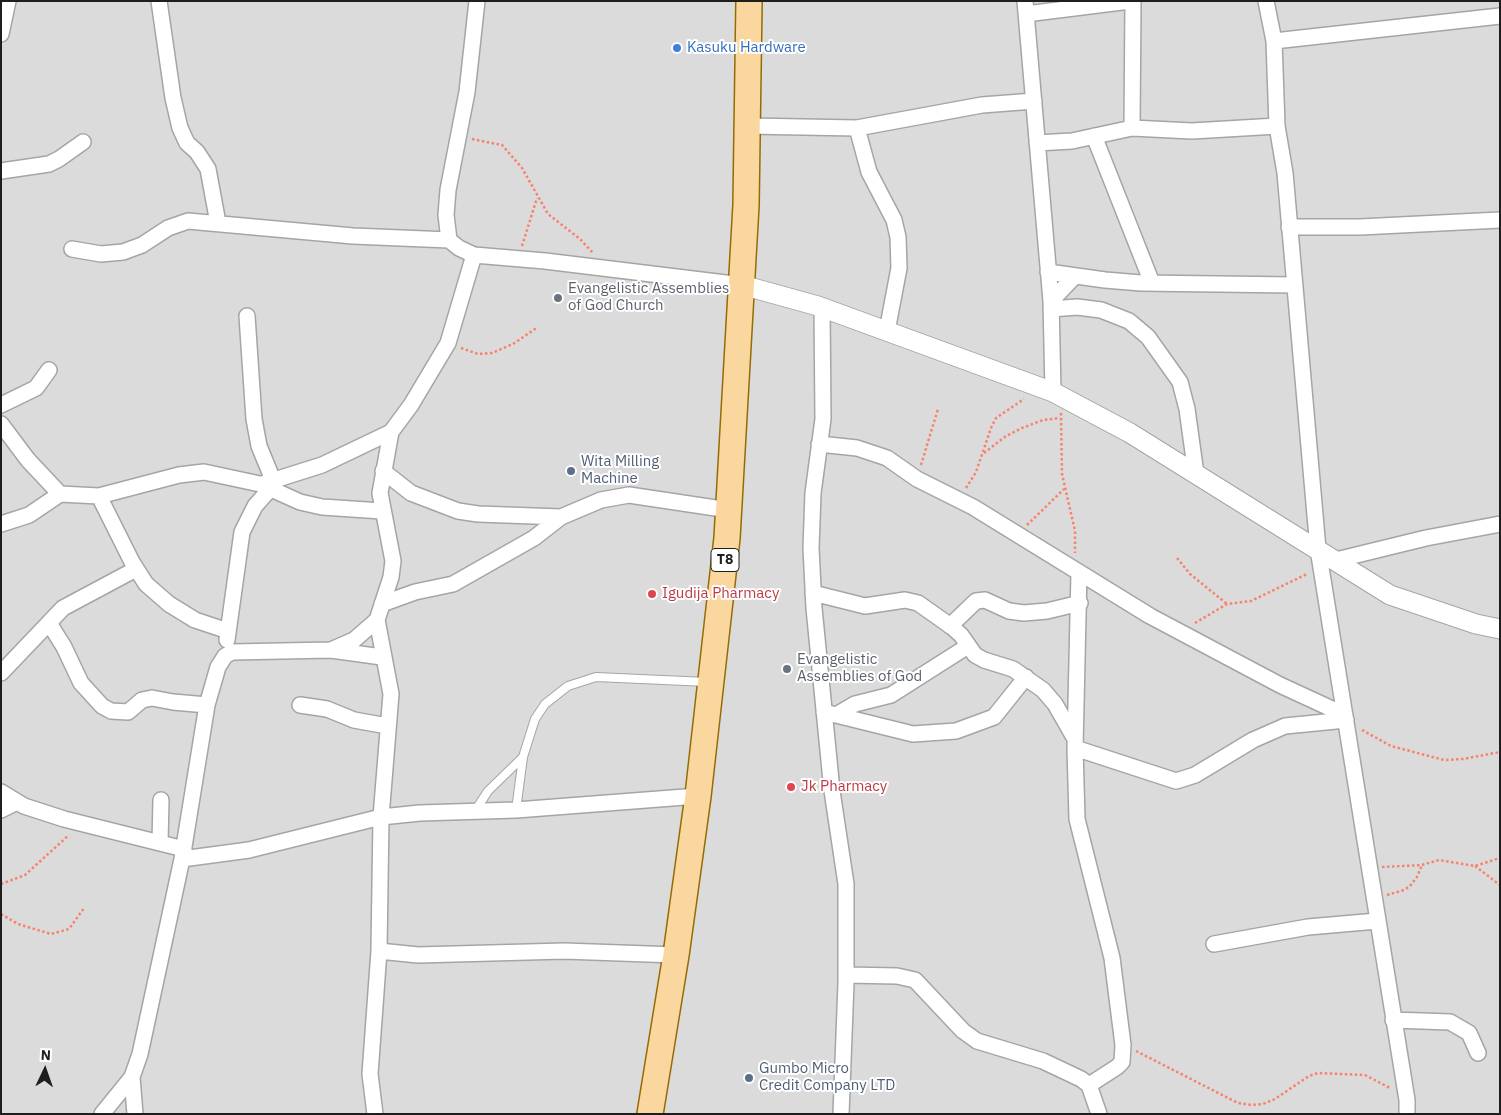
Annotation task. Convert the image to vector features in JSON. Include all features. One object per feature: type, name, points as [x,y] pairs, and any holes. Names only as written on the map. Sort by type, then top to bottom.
[{"type":"main road","name":"T8","points":[[650,1114],[676,955],[698,796],[712,683],[729,510],[742,285],[748,126],[749,1]]},
{"type":"street","points":[[1,34],[8,1]]},
{"type":"street","points":[[159,1],[173,98],[180,128],[187,143],[197,152],[208,169],[218,223]]},
{"type":"street","points":[[449,240],[446,221],[448,190],[467,92],[477,1]]},
{"type":"street","points":[[1051,392],[1051,305],[1026,8],[1132,1],[1132,128]]},
{"type":"street","points":[[1266,1],[1274,41],[1277,126],[1285,173],[1294,285],[1345,718],[1407,1107]]},
{"type":"street","points":[[1274,41],[1500,16]]},
{"type":"street","points":[[748,126],[857,128],[982,105],[1034,101]]},
{"type":"street","points":[[1037,143],[1064,142],[1132,128],[1192,131],[1277,126]]},
{"type":"street","points":[[857,128],[869,172],[894,220],[898,237],[899,268],[887,331]]},
{"type":"street","points":[[1094,136],[1152,283]]},
{"type":"street","points":[[1,171],[48,164],[59,159],[83,142]]},
{"type":"street","points":[[1289,227],[1360,227],[1500,220]]},
{"type":"street","points":[[72,250],[112,254],[142,245],[177,224],[188,221],[353,236],[449,240],[474,255],[604,268],[742,285],[822,308],[1051,392],[1130,433],[1326,559],[1390,595],[1476,624],[1500,629]]},
{"type":"street","points":[[374,1114],[370,1074],[379,951],[381,817],[391,694],[389,676],[382,657],[377,620],[391,577],[393,561],[380,493],[391,432],[411,405],[448,343],[474,255]]},
{"type":"street","points":[[1048,272],[1074,277],[1152,283],[1294,285]]},
{"type":"street","points":[[1051,305],[1074,277]]},
{"type":"street","points":[[1051,305],[1101,310],[1129,321],[1148,337],[1180,382],[1187,409],[1196,474]]},
{"type":"street","points":[[822,308],[823,419],[813,492],[811,548],[813,593],[830,714],[832,790],[846,884],[846,975],[841,1114]]},
{"type":"street","points":[[247,316],[254,419],[268,485]]},
{"type":"street","points":[[1,404],[36,388],[49,370]]},
{"type":"street","points":[[1,424],[28,460],[60,494]]},
{"type":"street","points":[[102,1114],[132,1077],[140,1054],[183,854],[208,705],[218,667],[225,656],[242,532],[268,485],[322,465],[391,432]]},
{"type":"street","points":[[819,444],[858,448],[887,458],[917,479],[959,501],[1182,633],[1345,718]]},
{"type":"street","points":[[383,471],[412,493],[458,511],[478,514],[561,517]]},
{"type":"street","points":[[1,524],[29,515],[60,494],[99,496],[191,472],[228,476],[268,485],[300,502],[322,507],[382,511]]},
{"type":"street","points":[[382,604],[414,592],[453,584],[476,573],[534,538],[561,517],[601,500],[630,495],[729,510]]},
{"type":"street","points":[[99,496],[136,569],[146,584],[169,604],[195,620],[228,632]]},
{"type":"street","points":[[1326,559],[1500,524]]},
{"type":"street","points":[[1,673],[63,608],[136,569]]},
{"type":"street","points":[[1079,572],[1080,603],[1075,744],[1077,819],[1112,958],[1123,1045],[1122,1062],[1089,1085]]},
{"type":"street","points":[[391,577],[414,592]]},
{"type":"street","points":[[813,593],[865,606],[904,600],[913,601],[961,635],[975,655],[984,660],[1013,669],[1026,677],[1055,704],[1075,744],[1176,781],[1195,775],[1253,740],[1285,726],[1345,718]]},
{"type":"street","points":[[950,626],[976,601],[985,600],[1009,611],[1024,613],[1047,611],[1080,603]]},
{"type":"street","points":[[331,650],[354,640],[377,620]]},
{"type":"street","points":[[49,623],[64,646],[80,683],[92,697],[107,708],[120,713],[128,712],[142,700],[152,698],[208,705]]},
{"type":"street","points":[[830,714],[855,704],[891,695],[968,646]]},
{"type":"street","points":[[225,656],[240,651],[331,650],[382,657]]},
{"type":"street","points":[[830,714],[912,734],[956,731],[994,716],[1026,677]]},
{"type":"street","points":[[300,705],[327,709],[354,720],[387,726]]},
{"type":"street","points":[[1,792],[32,809],[160,843],[183,854],[249,850],[381,817],[420,813],[474,813],[698,796]]},
{"type":"street","points":[[160,843],[161,800]]},
{"type":"street","points":[[1,810],[17,802]]},
{"type":"street","points":[[1214,944],[1308,927],[1378,921]]},
{"type":"street","points":[[379,951],[418,955],[564,951],[676,955]]},
{"type":"street","points":[[846,975],[897,976],[915,980],[963,1031],[977,1041],[1044,1061],[1068,1071],[1089,1085],[1099,1114]]},
{"type":"street","points":[[1393,1020],[1450,1022],[1469,1034],[1478,1053]]},
{"type":"street","points":[[132,1077],[135,1114]]},
{"type":"lane","points":[[516,810],[523,757],[536,719],[545,704],[568,686],[596,677],[636,677],[712,683]]},
{"type":"lane","points":[[474,813],[488,791],[523,757]]},
{"type":"path","points":[[458,138],[494,142],[502,145],[522,168],[537,198],[548,214],[585,244],[604,268]]},
{"type":"path","points":[[518,259],[537,198]]},
{"type":"path","points":[[448,343],[478,354],[492,353],[513,344],[538,327]]},
{"type":"path","points":[[959,501],[983,454],[996,418],[1028,397],[1051,392],[1060,418],[1064,489],[1076,543],[1076,551],[1066,564]]},
{"type":"path","points":[[917,479],[938,409]]},
{"type":"path","points":[[983,454],[1022,428],[1043,420],[1060,418]]},
{"type":"path","points":[[1017,535],[1064,489]]},
{"type":"path","points":[[1177,558],[1190,574],[1227,604]]},
{"type":"path","points":[[1182,633],[1227,604],[1251,600],[1326,559]]},
{"type":"path","points":[[1345,718],[1391,746],[1444,760],[1464,759],[1500,752]]},
{"type":"path","points":[[1,884],[25,875],[63,840],[84,824]]},
{"type":"path","points":[[1368,868],[1422,865],[1439,860],[1475,866],[1500,858]]},
{"type":"path","points":[[1374,900],[1404,890],[1417,878],[1422,865]]},
{"type":"path","points":[[1475,866],[1500,885]]},
{"type":"path","points":[[1,914],[18,924],[51,934],[69,929],[84,908]]},
{"type":"path","points":[[1123,1045],[1238,1103],[1263,1104],[1275,1099],[1309,1076],[1331,1072],[1374,1078],[1407,1107]]},
{"type":"shaded area","points":[[1,1],[1500,1],[1500,1114],[1,1114]]},
{"type":"place","name":"Kasuku Hardware","points":[[677,48]]},
{"type":"place","name":"Evangelistic Assemblies of God Church","points":[[558,298]]},
{"type":"place","name":"Wita Milling Machine","points":[[571,471]]},
{"type":"place","name":"Igudija Pharmacy","points":[[652,594]]},
{"type":"place","name":"Evangelistic Assemblies of God","points":[[787,669]]},
{"type":"place","name":"Jk Pharmacy","points":[[791,787]]},
{"type":"place","name":"Gumbo Micro Credit Company LTD","points":[[749,1078]]}]
